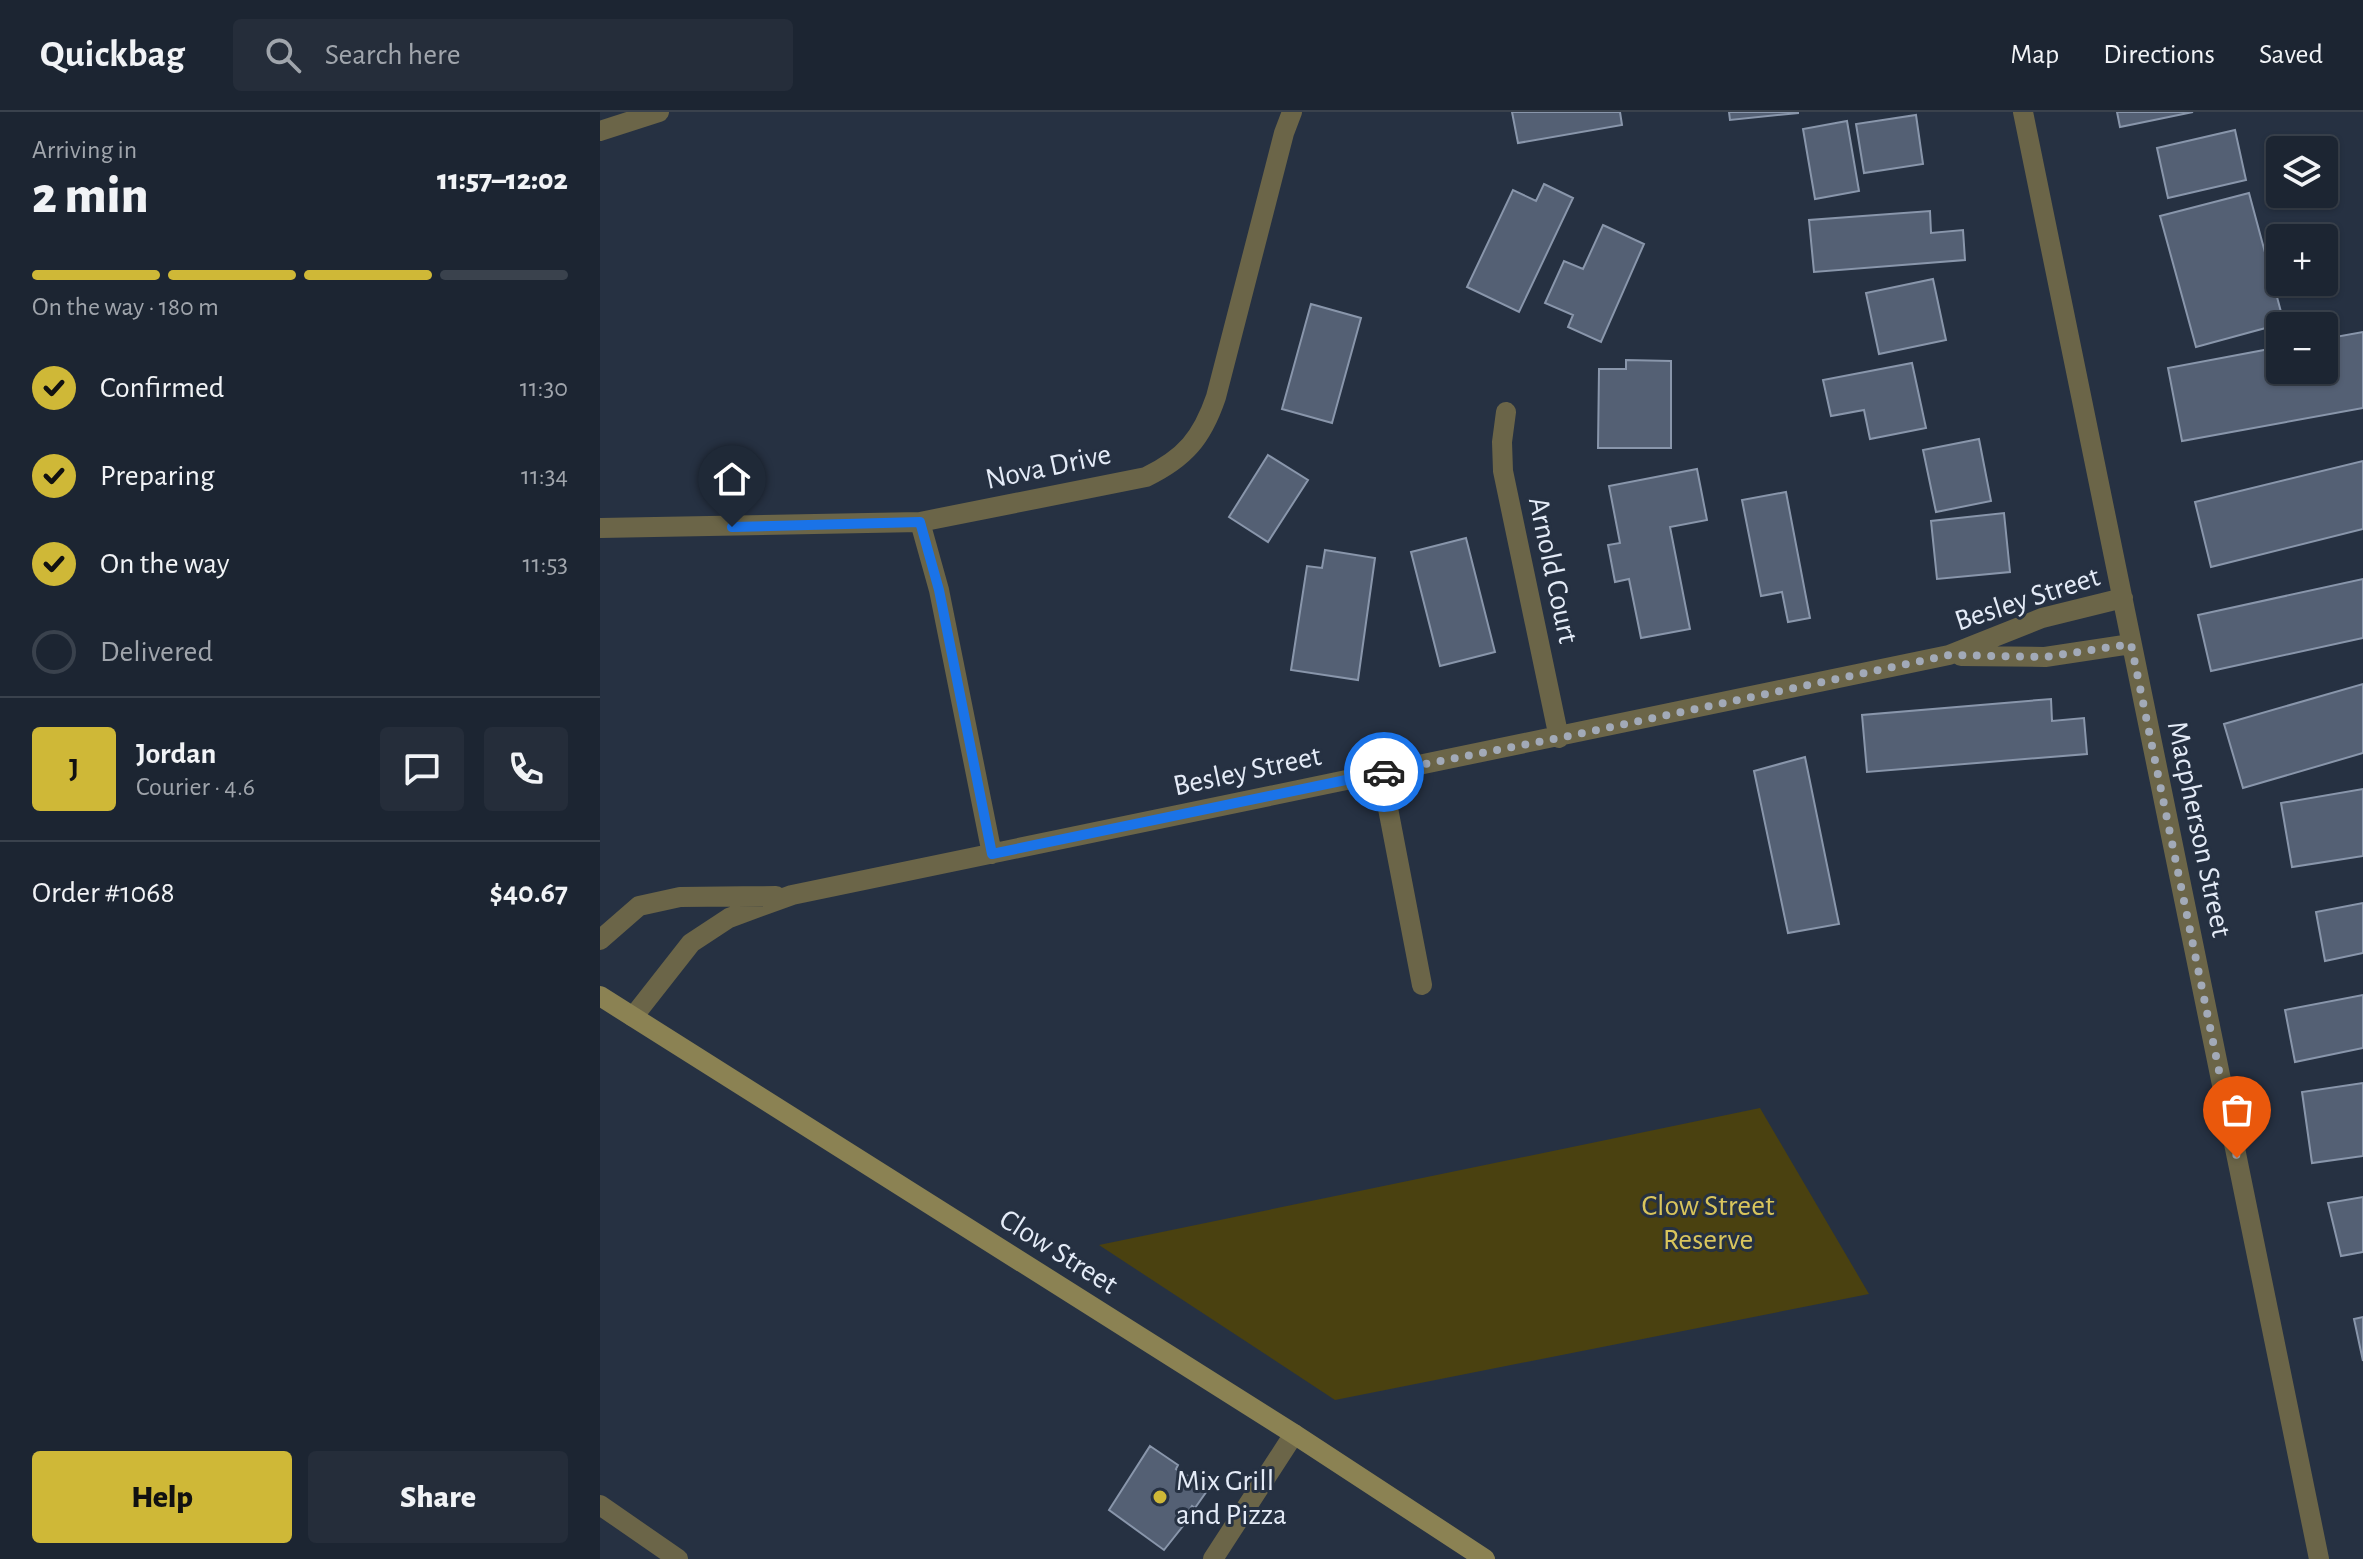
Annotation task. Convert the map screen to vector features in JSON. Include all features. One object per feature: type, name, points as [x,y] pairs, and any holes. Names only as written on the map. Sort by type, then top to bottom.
[{"type":"main road","name":"Clow Street","points":[[600,996],[1294,1434],[1485,1559]]},
{"type":"street","points":[[600,131],[659,112]]},
{"type":"street","name":"Nova Drive","points":[[600,528],[920,522],[1146,477],[1167,467],[1186,453],[1208,420],[1283,122],[1292,112]]},
{"type":"street","name":"Macpherson Street","points":[[2023,112],[2319,1559]]},
{"type":"street","name":"Arnold Court","points":[[1506,412],[1502,442],[1503,471],[1559,738]]},
{"type":"street","points":[[920,522],[939,590],[992,854]]},
{"type":"street","name":"Besley Street","points":[[633,1017],[691,943],[729,918],[792,895],[1949,655],[2042,618],[2123,598]]},
{"type":"street","name":"Besley Street","points":[[1949,655],[2045,657],[2131,644]]},
{"type":"street","points":[[1381,772],[1422,985]]},
{"type":"street","name":"Besley Street","points":[[600,940],[639,906],[680,897],[792,895]]},
{"type":"street","points":[[1213,1559],[1294,1434]]},
{"type":"street","points":[[600,1505],[678,1559]]},
{"type":"green space","name":"Clow Street Reserve","points":[[1760,1108],[1869,1294],[1335,1400],[1099,1245]]},
{"type":"building","points":[[1512,112],[1620,112],[1622,125],[1518,143]]},
{"type":"building","points":[[1729,112],[1798,112],[1798,113],[1730,120]]},
{"type":"building","points":[[2117,112],[2193,112],[2120,127]]},
{"type":"building","points":[[1916,115],[1923,164],[1864,173],[1856,124]]},
{"type":"building","points":[[1847,121],[1859,191],[1815,199],[1803,129]]},
{"type":"building","points":[[2235,130],[2246,180],[2168,198],[2157,148]]},
{"type":"building","points":[[1544,184],[1573,198],[1519,312],[1467,287],[1513,190],[1536,201]]},
{"type":"building","points":[[2249,193],[2266,256],[2266,296],[2277,296],[2281,312],[2266,312],[2266,328],[2196,347],[2160,216]]},
{"type":"building","points":[[1930,211],[1931,233],[1963,230],[1965,260],[1814,272],[1809,220]]},
{"type":"building","points":[[1603,225],[1644,244],[1601,342],[1568,327],[1573,315],[1545,303],[1564,261],[1583,269]]},
{"type":"building","points":[[1933,279],[1946,340],[1879,354],[1866,293]]},
{"type":"building","points":[[1311,304],[1361,318],[1332,423],[1282,409]]},
{"type":"building","points":[[2363,332],[2363,408],[2182,441],[2168,368],[2266,350],[2266,384],[2338,384],[2338,336]]},
{"type":"building","points":[[1626,360],[1671,361],[1671,448],[1598,448],[1599,369],[1626,369]]},
{"type":"building","points":[[1912,363],[1926,428],[1870,439],[1864,410],[1831,416],[1823,380]]},
{"type":"building","points":[[1979,439],[1991,501],[1936,512],[1923,450]]},
{"type":"building","points":[[1268,455],[1308,480],[1268,542],[1229,517]]},
{"type":"building","points":[[2363,461],[2363,529],[2211,567],[2195,502]]},
{"type":"building","points":[[1697,469],[1707,520],[1670,527],[1690,629],[1641,638],[1629,579],[1615,582],[1608,545],[1620,543],[1609,486]]},
{"type":"building","points":[[1786,492],[1810,618],[1788,622],[1782,592],[1761,596],[1742,500]]},
{"type":"building","points":[[2004,513],[2010,572],[1937,579],[1931,521]]},
{"type":"building","points":[[1466,538],[1495,652],[1440,666],[1411,552]]},
{"type":"building","points":[[1325,550],[1375,558],[1358,680],[1291,670],[1307,566],[1322,568]]},
{"type":"building","points":[[2363,579],[2363,638],[2211,671],[2198,615]]},
{"type":"building","points":[[2363,684],[2363,753],[2243,788],[2224,724]]},
{"type":"building","points":[[2051,699],[2052,721],[2084,718],[2087,754],[1867,772],[1862,715]]},
{"type":"building","points":[[1805,757],[1839,924],[1788,933],[1754,771]]},
{"type":"building","points":[[2363,789],[2363,856],[2292,867],[2281,803]]},
{"type":"building","points":[[2363,903],[2363,953],[2325,961],[2316,912]]},
{"type":"building","points":[[2363,995],[2363,1048],[2295,1062],[2285,1010]]},
{"type":"building","points":[[2363,1083],[2363,1156],[2312,1163],[2302,1092]]},
{"type":"building","points":[[2363,1197],[2363,1252],[2341,1256],[2328,1203]]},
{"type":"building","points":[[2363,1317],[2363,1361],[2354,1319]]},
{"type":"building","name":"Mix Grill and Pizza","points":[[1150,1446],[1178,1465],[1176,1469],[1209,1488],[1195,1508],[1192,1506],[1180,1524],[1183,1526],[1164,1550],[1109,1510]]},
{"type":"way so far","points":[[1384,772],[1949,655],[2045,657],[2131,644],[2237,1158]]},
{"type":"place","name":"Mix Grill and Pizza","points":[[1160,1497]]},
{"type":"route","points":[[732,527],[920,522],[939,590],[992,854],[1384,772]]}]
